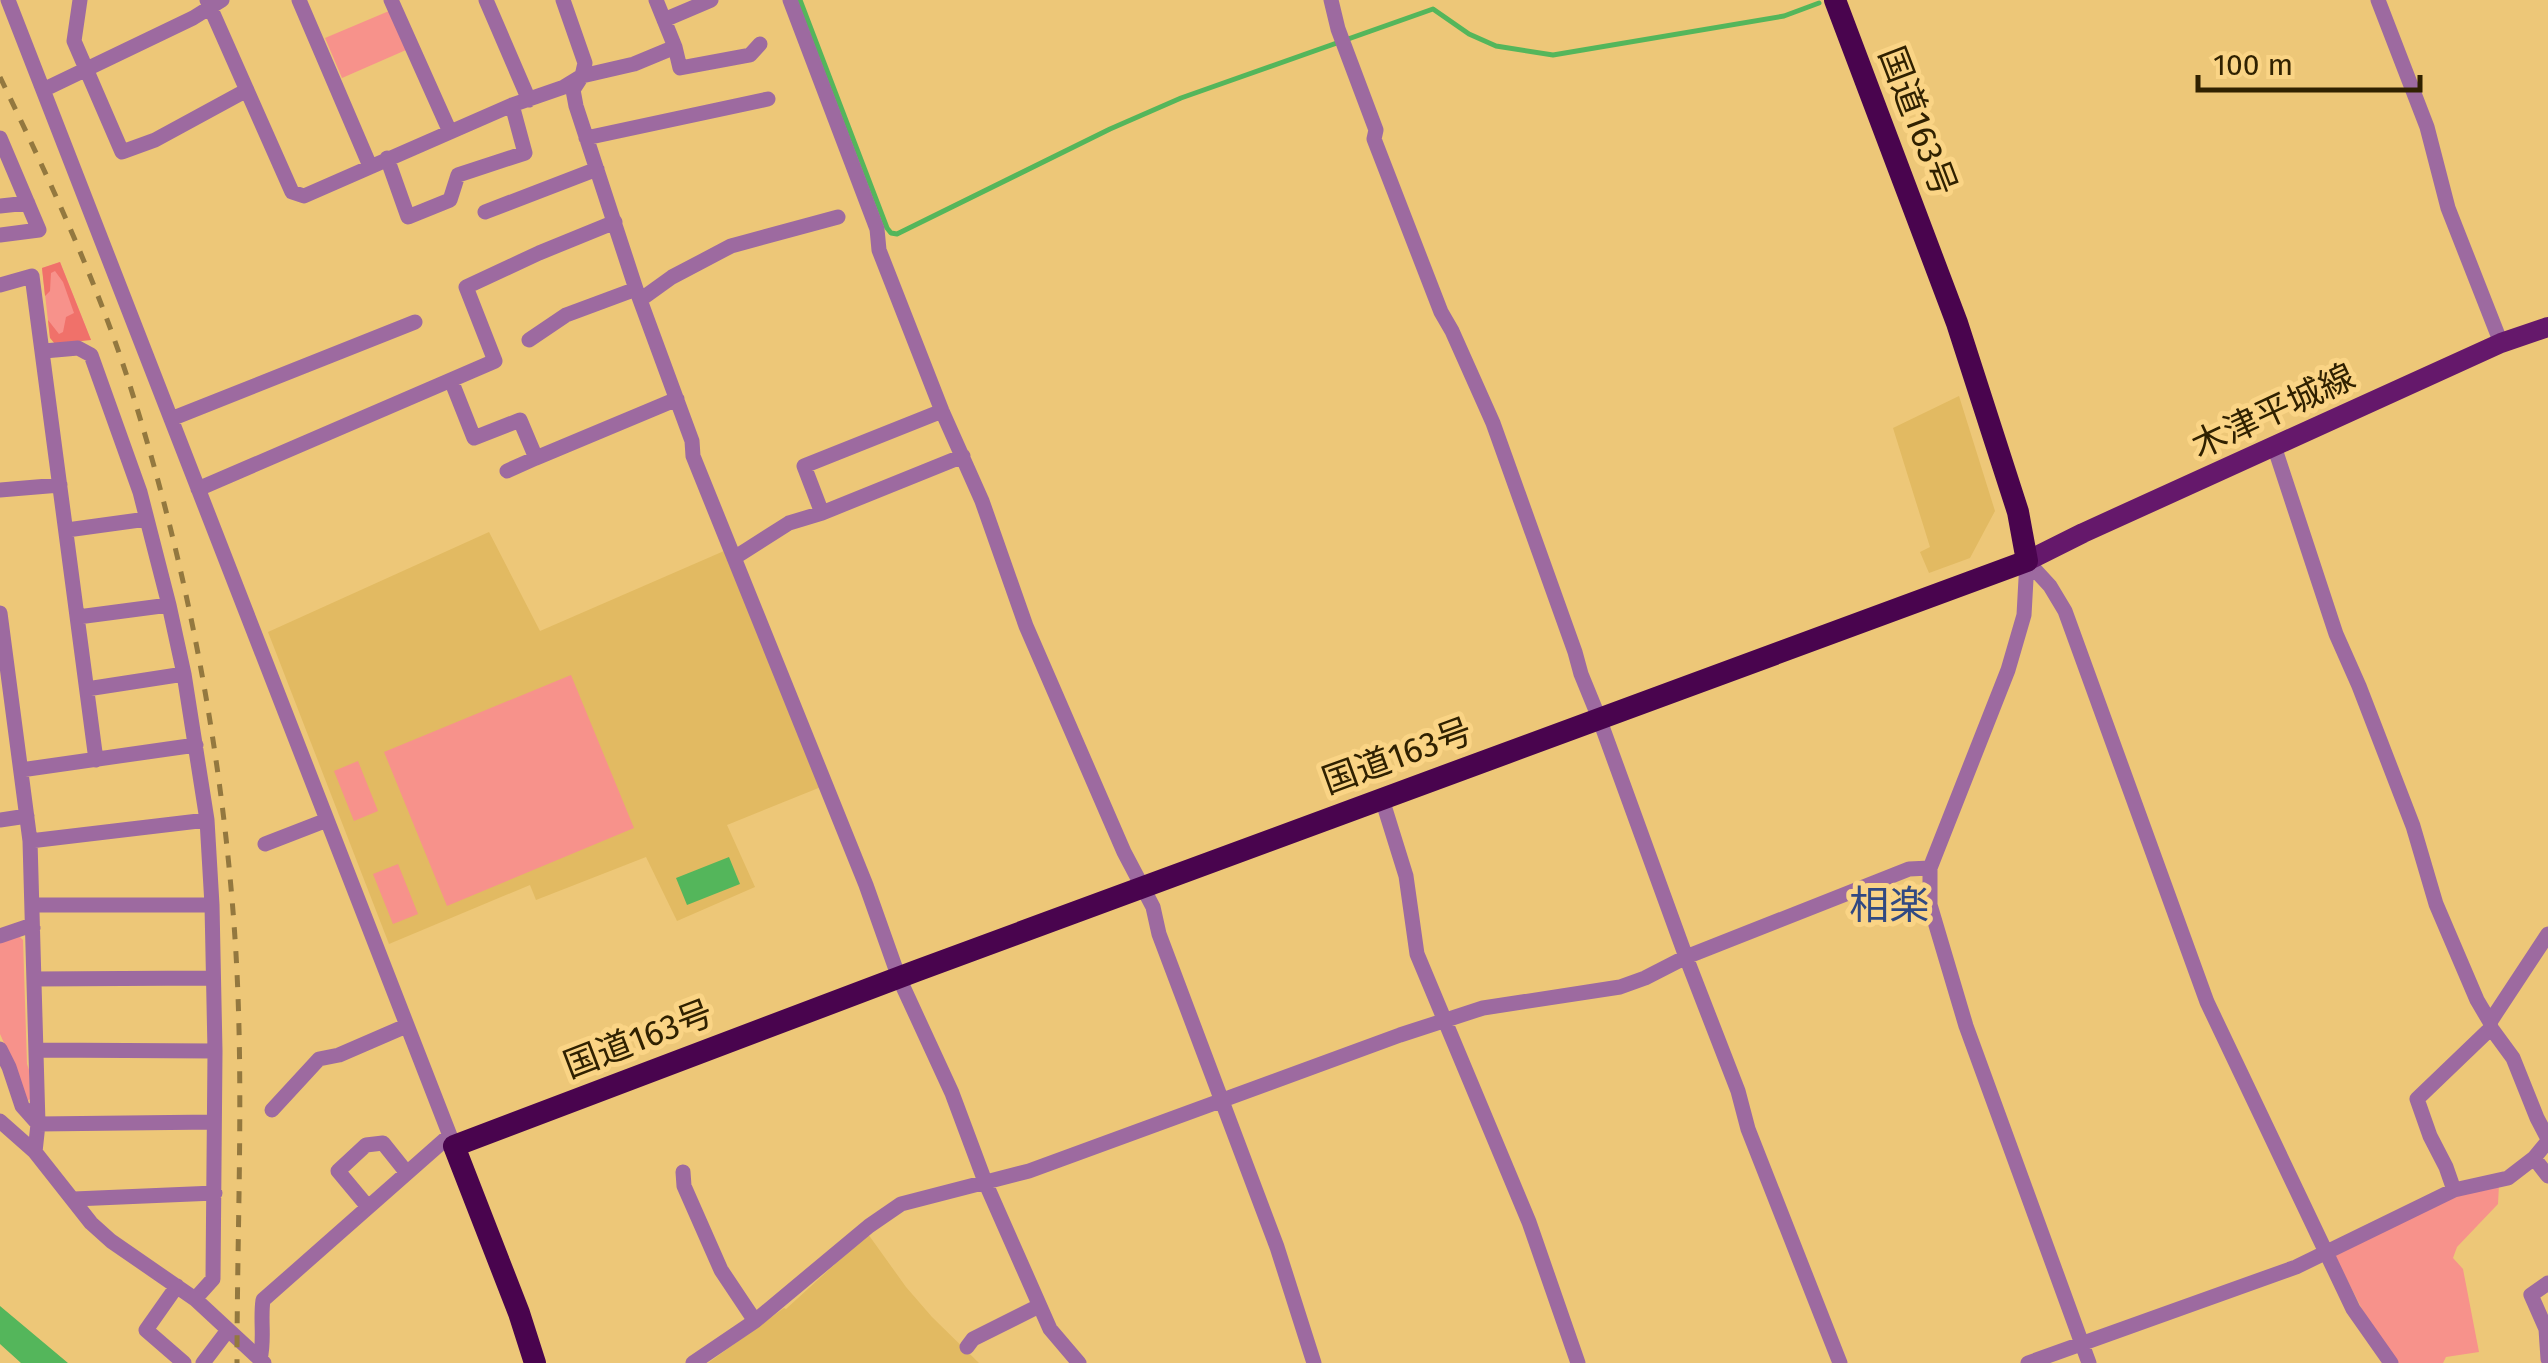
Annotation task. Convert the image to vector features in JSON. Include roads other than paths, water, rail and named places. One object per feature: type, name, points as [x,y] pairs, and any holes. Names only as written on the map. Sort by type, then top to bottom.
[{"type":"highway","name":"国道163号","points":[[452,1141],[2027,561],[2018,512],[1956,323],[1835,0]]},
{"type":"highway","points":[[452,1141],[536,1363]]},
{"type":"main road","name":"木津平城線","points":[[2027,561],[2500,343],[2548,326]]},
{"type":"street","points":[[8,0],[452,1141],[407,1173],[263,1300],[262,1361]]},
{"type":"street","points":[[80,0],[74,40],[122,152],[155,140],[247,90]]},
{"type":"street","points":[[299,0],[370,166]]},
{"type":"street","points":[[391,0],[450,132]]},
{"type":"street","points":[[486,0],[529,100]]},
{"type":"street","points":[[563,0],[584,64],[574,90],[586,138],[694,456],[899,978],[952,1093],[986,1184],[1050,1329],[1079,1363]]},
{"type":"street","points":[[656,0],[680,68],[750,55],[760,44]]},
{"type":"street","points":[[664,20],[711,0]]},
{"type":"street","points":[[790,0],[877,229],[879,250],[982,501],[1026,626],[1156,916],[1159,934],[1276,1247],[1314,1363]]},
{"type":"street","points":[[1331,0],[1376,130],[1374,138],[1412,241],[1492,424],[1581,674],[1738,1091],[1748,1129],[1840,1363]]},
{"type":"street","points":[[2378,0],[2427,127],[2448,208],[2500,343]]},
{"type":"street","points":[[42,90],[193,18],[213,2],[292,192],[304,196],[582,76],[634,64],[675,47]]},
{"type":"street","points":[[586,138],[768,99]]},
{"type":"street","points":[[387,158],[408,217],[450,200],[458,174],[524,153],[512,105]]},
{"type":"street","points":[[0,138],[39,230],[0,234]]},
{"type":"street","points":[[485,212],[597,169]]},
{"type":"street","points":[[0,206],[28,203]]},
{"type":"street","points":[[529,340],[566,315],[638,294],[730,246],[838,216]]},
{"type":"street","points":[[198,489],[495,361],[466,287],[615,222]]},
{"type":"street","points":[[0,285],[32,276],[96,760]]},
{"type":"street","points":[[171,419],[415,322]]},
{"type":"street","points":[[44,351],[78,348],[91,355],[140,492],[169,605],[196,745],[207,820],[212,905],[215,1193],[213,1279],[195,1298]]},
{"type":"street","points":[[451,380],[474,438],[520,420],[536,458]]},
{"type":"street","points":[[508,470],[677,399]]},
{"type":"street","points":[[822,513],[804,466],[942,411]]},
{"type":"street","points":[[2028,1363],[2296,1267],[2454,1190],[2508,1178],[2534,1158],[2548,1140],[2513,1058],[2478,1000],[2436,904],[2412,826],[2336,634],[2274,446]]},
{"type":"street","points":[[734,558],[789,523],[962,456]]},
{"type":"street","points":[[0,490],[60,485]]},
{"type":"street","points":[[67,530],[146,519]]},
{"type":"street","points":[[2027,561],[2024,615],[2008,670],[1930,868],[1930,905],[1966,1026],[2089,1363]]},
{"type":"street","points":[[2027,561],[2065,610],[2207,1002],[2353,1309],[2390,1363]]},
{"type":"street","points":[[78,617],[169,605]]},
{"type":"street","points":[[0,621],[30,841],[38,1124],[35,1152]]},
{"type":"street","points":[[86,690],[184,674]]},
{"type":"street","points":[[21,770],[196,745]]},
{"type":"street","points":[[1382,799],[1406,876],[1417,954],[1530,1222],[1578,1363]]},
{"type":"street","points":[[0,820],[27,816]]},
{"type":"street","points":[[30,841],[207,820]]},
{"type":"street","points":[[264,844],[326,820]]},
{"type":"street","points":[[692,1363],[755,1322],[900,1204],[1030,1171],[1483,1008],[1620,987],[1909,869],[1930,868]]},
{"type":"street","points":[[32,905],[212,905]]},
{"type":"street","points":[[0,936],[32,928]]},
{"type":"street","points":[[2454,1190],[2416,1099],[2491,1025],[2548,934]]},
{"type":"street","points":[[34,979],[212,978]]},
{"type":"street","points":[[272,1110],[319,1058],[339,1055],[406,1026]]},
{"type":"street","points":[[0,1049],[22,1106],[38,1124],[214,1122]]},
{"type":"street","points":[[36,1050],[215,1051]]},
{"type":"street","points":[[0,1121],[35,1152],[91,1223],[195,1298],[262,1361]]},
{"type":"street","points":[[368,1207],[338,1171],[366,1145],[383,1143],[407,1173]]},
{"type":"street","points":[[2534,1158],[2548,1176]]},
{"type":"street","points":[[682,1172],[684,1186],[721,1270],[755,1322]]},
{"type":"street","points":[[74,1199],[215,1193]]},
{"type":"street","points":[[2548,1284],[2532,1295],[2546,1330],[2548,1359]]},
{"type":"street","points":[[177,1286],[146,1330],[184,1363]]},
{"type":"street","points":[[967,1347],[973,1339],[1039,1306]]},
{"type":"street","points":[[203,1363],[228,1330]]},
{"type":"waterway","points":[[800,0],[887,228],[897,234],[1181,98],[1433,9],[1469,34],[1496,46],[1553,55],[1784,16],[1819,3]]},
{"type":"railway","points":[[0,77],[108,321],[155,468],[200,662],[221,793],[237,979],[237,1363]]},
{"type":"district","name":"相楽","points":[[1889,906]]}]
